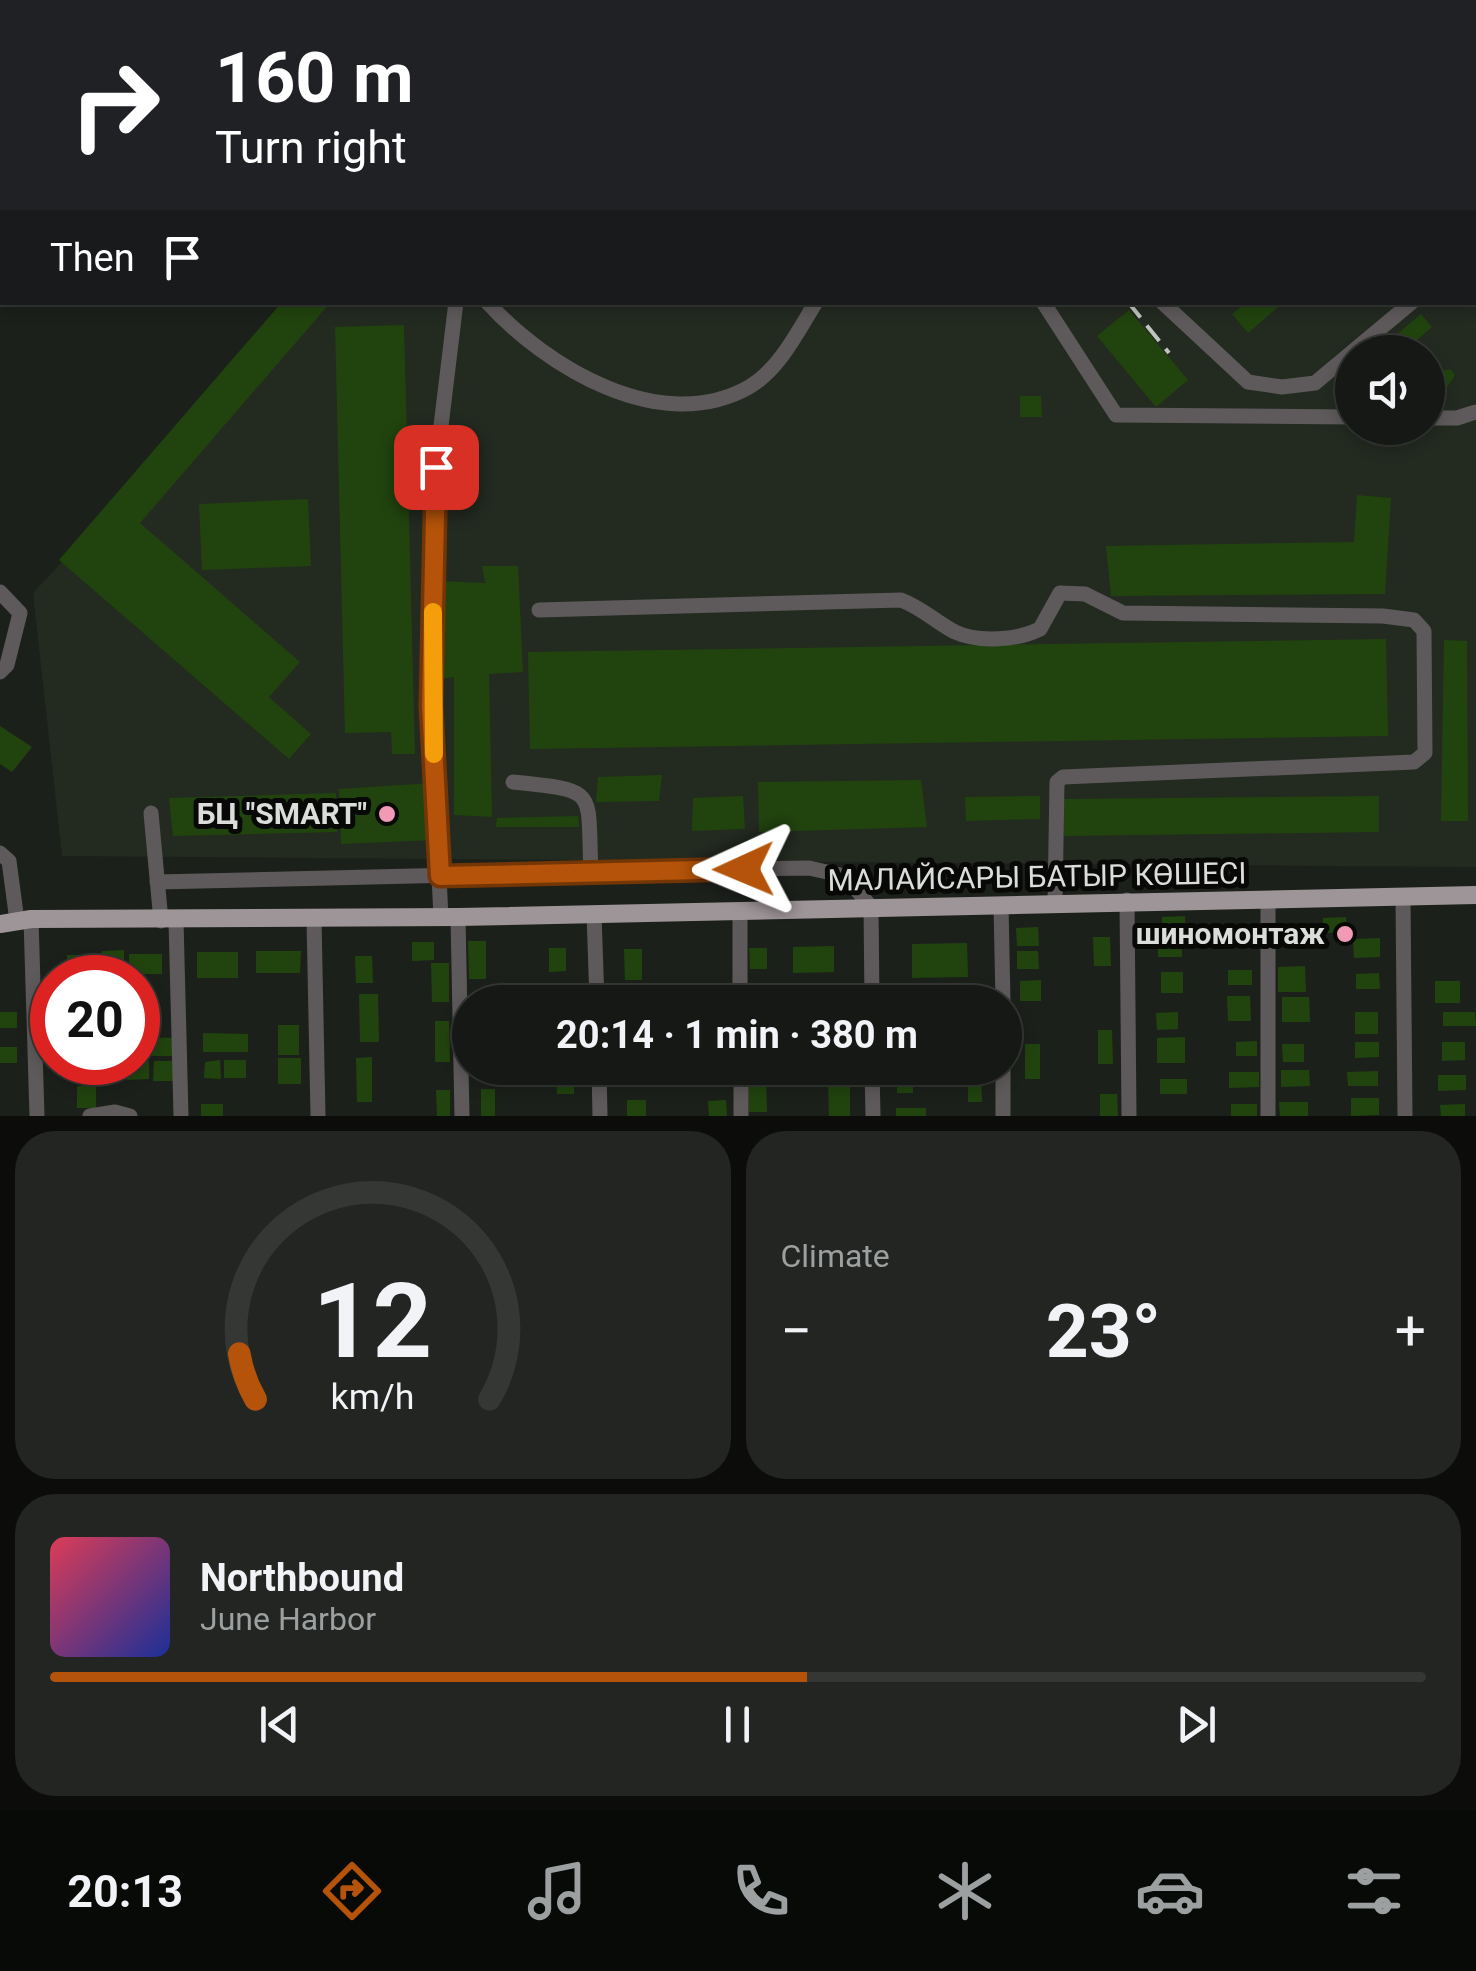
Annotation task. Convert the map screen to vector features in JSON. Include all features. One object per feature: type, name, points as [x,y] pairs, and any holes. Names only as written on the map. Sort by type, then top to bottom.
[{"type":"main road","name":"МАЛАЙСАРЫ БАТЫР КӨШЕСІ","points":[[16,921],[450,918],[1476,895]]},
{"type":"street","points":[[456,305],[436,467],[431,706],[440,876],[450,918],[462,1116]]},
{"type":"street","points":[[491,305],[559,362],[599,386],[642,401],[689,402],[727,397],[751,386],[771,368],[814,305]]},
{"type":"street","points":[[1045,305],[1116,415],[1335,417]]},
{"type":"street","points":[[1165,305],[1248,382],[1282,387],[1314,383],[1408,305]]},
{"type":"street","points":[[1445,418],[1476,412]]},
{"type":"street","points":[[538,610],[901,600],[922,607],[960,635],[1004,639],[1040,628],[1060,593],[1072,591],[1123,613],[1383,616],[1414,620],[1424,632],[1425,753],[1414,762],[1063,777],[1057,782],[1056,903]]},
{"type":"street","points":[[0,592],[16,606],[20,621],[6,665],[0,672]]},
{"type":"street","points":[[513,782],[570,788],[583,794],[588,805],[591,872]]},
{"type":"street","points":[[151,813],[157,882],[168,921],[180,1116]]},
{"type":"street","points":[[0,853],[10,861],[37,1116]]},
{"type":"street","points":[[157,882],[810,868],[845,876],[871,907],[872,985]]},
{"type":"street","points":[[1403,897],[1405,1116]]},
{"type":"street","points":[[1127,900],[1129,1116]]},
{"type":"street","points":[[1268,900],[1268,1116]]},
{"type":"street","points":[[1001,905],[1002,985]]},
{"type":"street","points":[[740,912],[740,985]]},
{"type":"street","points":[[594,914],[596,985]]},
{"type":"street","points":[[314,919],[318,1116]]},
{"type":"street","points":[[599,1085],[600,1116]]},
{"type":"street","points":[[741,1085],[741,1116]]},
{"type":"street","points":[[872,1085],[873,1116]]},
{"type":"street","points":[[1003,1085],[1003,1116]]},
{"type":"street","points":[[90,1116],[114,1112],[130,1116]]},
{"type":"shaded area","points":[[301,305],[1476,305],[1476,867],[62,856],[33,593]]},
{"type":"building","points":[[279,305],[328,305],[140,523],[300,662],[269,697],[311,734],[289,759],[59,560]]},
{"type":"building","points":[[1243,305],[1281,305],[1248,333],[1232,314]]},
{"type":"building","points":[[1129,310],[1188,380],[1156,407],[1097,336]]},
{"type":"building","points":[[1421,314],[1432,327],[1423,335],[1396,335]]},
{"type":"building","points":[[404,325],[415,754],[392,754],[391,732],[345,733],[335,327]]},
{"type":"building","points":[[1445,370],[1455,375],[1445,390]]},
{"type":"building","points":[[1020,396],[1041,396],[1042,417],[1020,417]]},
{"type":"building","points":[[1357,495],[1391,498],[1385,594],[1111,596],[1106,546],[1354,542]]},
{"type":"building","points":[[308,499],[311,566],[202,570],[199,504]]},
{"type":"building","points":[[482,566],[518,566],[523,672],[489,674],[492,817],[454,815],[454,677],[440,679],[438,581],[485,583]]},
{"type":"building","points":[[1386,639],[1388,736],[530,749],[528,652]]},
{"type":"building","points":[[1444,640],[1467,641],[1468,821],[1441,821]]},
{"type":"building","points":[[0,726],[32,747],[12,772],[0,764]]},
{"type":"building","points":[[662,775],[659,801],[596,802],[598,777]]},
{"type":"building","points":[[921,780],[927,827],[759,832],[758,782]]},
{"type":"building","name":"БЦ \"SMART\"","points":[[432,783],[435,840],[341,844],[339,789]]},
{"type":"building","points":[[336,793],[337,832],[173,836],[169,798]]},
{"type":"building","points":[[743,796],[745,829],[692,831],[693,798]]},
{"type":"building","points":[[1040,796],[1040,819],[966,821],[965,797]]},
{"type":"building","points":[[1379,796],[1379,832],[1064,836],[1064,799]]},
{"type":"building","points":[[578,816],[579,827],[496,827],[497,818]]},
{"type":"building","points":[[1185,916],[1185,932],[1162,932],[1162,917]]},
{"type":"building","points":[[1346,917],[1347,932],[1323,933],[1323,918]]},
{"type":"building","points":[[1038,927],[1039,946],[1017,946],[1016,928]]},
{"type":"building","points":[[1231,928],[1255,928],[1255,943],[1232,943]]},
{"type":"building","points":[[1289,932],[1313,932],[1313,947],[1290,948]]},
{"type":"building","points":[[1093,937],[1110,937],[1111,966],[1094,966]]},
{"type":"building","points":[[1380,938],[1380,957],[1354,958],[1353,939]]},
{"type":"building","points":[[468,941],[486,941],[486,979],[469,979]]},
{"type":"building","points":[[412,942],[434,942],[434,960],[412,961]]},
{"type":"building","points":[[1158,942],[1182,942],[1182,957],[1158,957]]},
{"type":"building","points":[[967,943],[968,977],[912,978],[912,944]]},
{"type":"building","points":[[834,946],[834,972],[793,973],[793,947]]},
{"type":"building","points":[[549,948],[566,948],[566,971],[549,972]]},
{"type":"building","points":[[749,948],[767,948],[767,969],[750,969]]},
{"type":"building","points":[[624,949],[642,949],[642,980],[625,980]]},
{"type":"building","points":[[124,950],[124,955],[102,955],[102,951]]},
{"type":"building","points":[[256,951],[301,951],[300,973],[256,973]]},
{"type":"building","points":[[1017,951],[1038,951],[1039,969],[1017,969]]},
{"type":"building","points":[[197,952],[238,952],[238,978],[197,978]]},
{"type":"building","points":[[162,954],[162,974],[160,955],[129,955]]},
{"type":"building","points":[[355,956],[372,956],[373,983],[356,983]]},
{"type":"building","points":[[431,963],[449,963],[449,1002],[432,1002]]},
{"type":"building","points":[[1305,966],[1306,992],[1278,992],[1278,967]]},
{"type":"building","points":[[1228,970],[1252,970],[1252,985],[1228,985]]},
{"type":"building","points":[[1161,972],[1183,972],[1183,993],[1161,993]]},
{"type":"building","points":[[1379,973],[1380,989],[1356,989],[1356,974]]},
{"type":"building","points":[[1041,980],[1041,1001],[1022,1001],[1020,981]]},
{"type":"building","points":[[1435,981],[1460,981],[1460,1003],[1435,1003]]},
{"type":"building","points":[[359,994],[378,994],[379,1042],[360,1042]]},
{"type":"building","points":[[1227,996],[1250,996],[1251,1021],[1228,1021]]},
{"type":"building","points":[[1282,997],[1309,997],[1310,1022],[1282,1022]]},
{"type":"building","points":[[0,1012],[17,1012],[17,1028],[0,1028]]},
{"type":"building","points":[[1178,1012],[1178,1029],[1157,1030],[1156,1013]]},
{"type":"building","points":[[1355,1012],[1378,1012],[1378,1034],[1355,1034]]},
{"type":"building","points":[[1443,1012],[1475,1012],[1476,1026],[1443,1026]]},
{"type":"building","points":[[435,1021],[449,1021],[450,1062],[435,1062]]},
{"type":"building","points":[[278,1025],[299,1025],[299,1055],[278,1055]]},
{"type":"building","points":[[1098,1030],[1112,1030],[1113,1064],[1098,1064]]},
{"type":"building","points":[[203,1033],[248,1034],[248,1052],[203,1052]]},
{"type":"building","points":[[1185,1037],[1185,1063],[1157,1063],[1157,1038]]},
{"type":"building","points":[[160,1038],[177,1038],[177,1056],[160,1056]]},
{"type":"building","points":[[1257,1041],[1257,1056],[1236,1056],[1236,1042]]},
{"type":"building","points":[[1355,1042],[1379,1042],[1379,1057],[1355,1058]]},
{"type":"building","points":[[1442,1042],[1465,1042],[1465,1060],[1442,1061]]},
{"type":"building","points":[[1025,1044],[1040,1044],[1040,1079],[1025,1079]]},
{"type":"building","points":[[1282,1044],[1304,1044],[1304,1062],[1283,1062]]},
{"type":"building","points":[[0,1047],[17,1047],[17,1063],[0,1063]]},
{"type":"building","points":[[372,1057],[372,1102],[357,1102],[356,1058]]},
{"type":"building","points":[[278,1058],[301,1058],[301,1084],[278,1084]]},
{"type":"building","points":[[220,1060],[221,1079],[204,1078],[205,1062]]},
{"type":"building","points":[[224,1060],[246,1060],[246,1078],[224,1078]]},
{"type":"building","points":[[160,1061],[175,1061],[174,1081],[160,1081]]},
{"type":"building","points":[[1281,1070],[1309,1070],[1310,1086],[1281,1087]]},
{"type":"building","points":[[1378,1071],[1378,1086],[1348,1086],[1347,1072]]},
{"type":"building","points":[[1229,1072],[1259,1072],[1259,1087],[1229,1088]]},
{"type":"building","points":[[1438,1075],[1466,1075],[1466,1090],[1438,1091]]},
{"type":"building","points":[[1160,1079],[1187,1079],[1187,1094],[1160,1094]]},
{"type":"building","points":[[557,1085],[574,1085],[574,1094],[557,1094]]},
{"type":"building","points":[[748,1085],[766,1085],[767,1112],[749,1112]]},
{"type":"building","points":[[828,1085],[850,1085],[850,1116],[829,1116]]},
{"type":"building","points":[[897,1085],[913,1085],[913,1093],[897,1093]]},
{"type":"building","points":[[968,1085],[981,1085],[982,1102],[968,1102]]},
{"type":"building","points":[[77,1086],[96,1086],[96,1108],[77,1108]]},
{"type":"building","points":[[481,1089],[495,1089],[495,1116],[481,1116]]},
{"type":"building","points":[[436,1090],[450,1090],[450,1116],[437,1116]]},
{"type":"building","points":[[1100,1094],[1117,1094],[1118,1116],[1100,1116]]},
{"type":"building","points":[[1351,1098],[1379,1098],[1379,1115],[1351,1116]]},
{"type":"building","points":[[627,1100],[646,1100],[646,1116],[627,1116]]},
{"type":"building","points":[[726,1100],[727,1116],[709,1116],[708,1101]]},
{"type":"building","points":[[1279,1102],[1308,1102],[1308,1116],[1280,1116]]},
{"type":"building","points":[[201,1104],[223,1104],[223,1116],[201,1116]]},
{"type":"building","points":[[1231,1104],[1257,1104],[1257,1116],[1231,1116]]},
{"type":"building","points":[[1465,1104],[1465,1116],[1441,1116],[1440,1105]]},
{"type":"building","points":[[896,1108],[926,1108],[926,1116],[896,1116]]},
{"type":"railway","points":[[1130,305],[1169,353]]},
{"type":"slow traffic","points":[[433,612],[434,754]]},
{"type":"place","name":"БЦ \"SMART\"","points":[[387,814]]},
{"type":"place","name":"шиномонтаж","points":[[1345,934]]},
{"type":"route","points":[[436,467],[431,706],[440,876],[744,869]]}]
